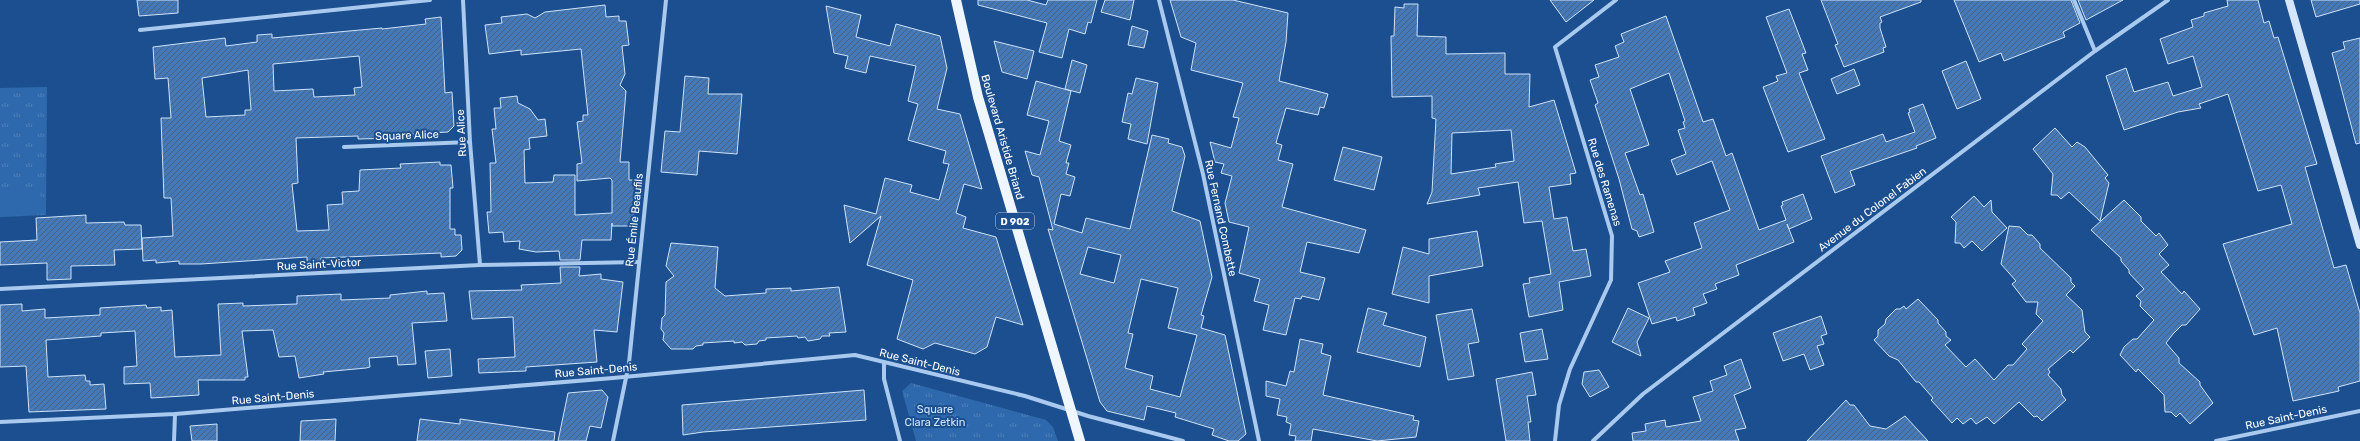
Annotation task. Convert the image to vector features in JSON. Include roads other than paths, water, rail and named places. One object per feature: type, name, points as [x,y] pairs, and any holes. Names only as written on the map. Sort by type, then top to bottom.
[{"type":"main road","name":"Boulevard Aristide Briand","points":[[956,0],[978,98],[1080,441]]},
{"type":"main road","points":[[2289,0],[2360,245]]},
{"type":"street","points":[[140,30],[430,0]]},
{"type":"street","name":"Rue Alice","points":[[463,0],[470,142],[480,265]]},
{"type":"street","name":"Rue Émile Beaufils","points":[[613,441],[627,377],[666,0]]},
{"type":"street","name":"Rue Fernand Combette","points":[[1159,0],[1203,174],[1259,441]]},
{"type":"street","name":"Rue des Ramenas","points":[[1556,441],[1559,405],[1570,370],[1611,280],[1612,236],[1554,47],[1616,0]]},
{"type":"street","points":[[2074,0],[2095,51]]},
{"type":"street","name":"Avenue du Colonel Fabien","points":[[1594,441],[1644,394],[2095,51],[2168,0]]},
{"type":"street","name":"Square Alice","points":[[344,147],[470,142]]},
{"type":"street","name":"Rue Saint-Victor","points":[[0,289],[480,265],[639,262]]},
{"type":"street","name":"Rue Saint-Denis","points":[[0,422],[175,414],[627,377],[855,355],[1024,396],[1071,412],[1183,441]]},
{"type":"street","points":[[884,362],[884,379],[900,441]]},
{"type":"street","name":"Rue Saint-Denis","points":[[2216,441],[2360,411]]},
{"type":"street","points":[[174,441],[175,414]]},
{"type":"park label","name":"Square Clara Zetkin","points":[[935,415]]}]
